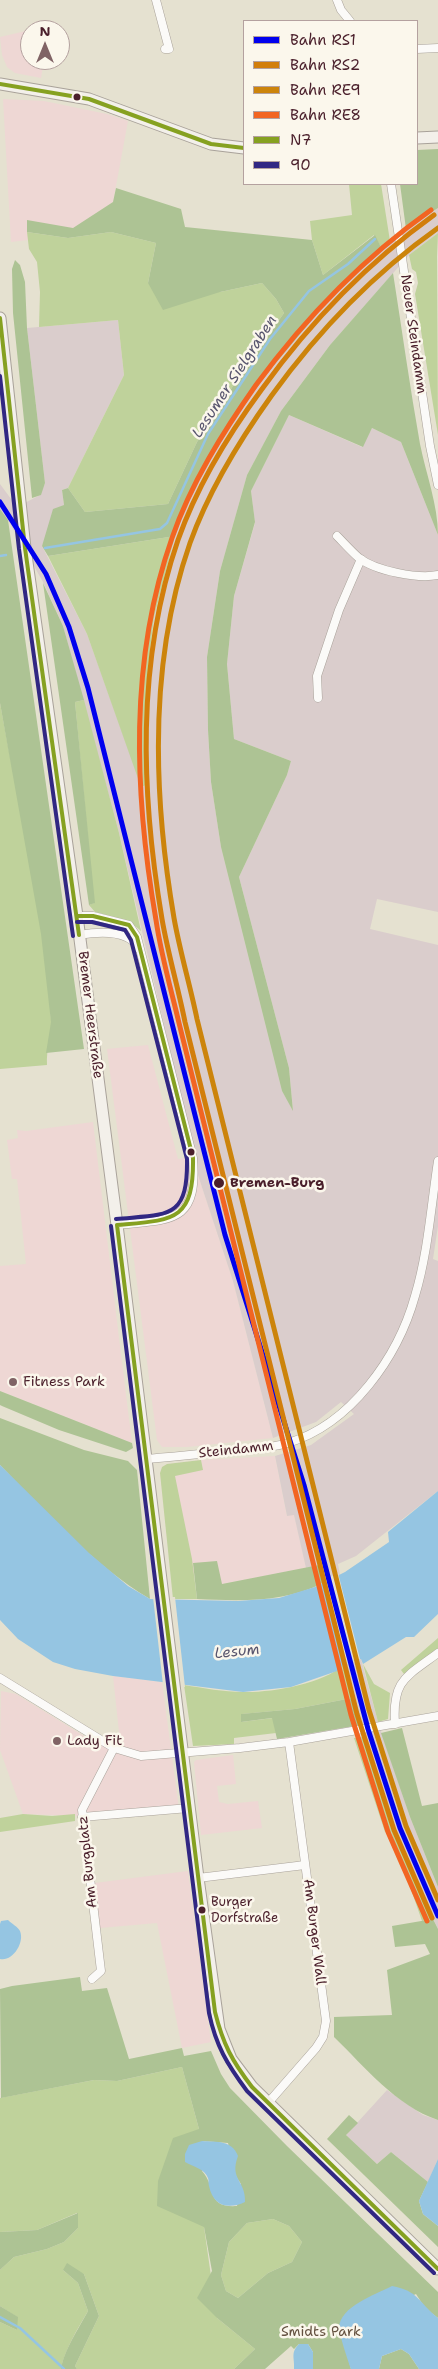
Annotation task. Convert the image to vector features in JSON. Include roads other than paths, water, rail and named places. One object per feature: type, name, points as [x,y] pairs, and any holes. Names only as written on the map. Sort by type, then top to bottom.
[{"type":"main road","points":[[0,84],[89,99],[211,144],[243,148]]},
{"type":"main road","points":[[418,138],[438,137]]},
{"type":"main road","name":"Bremer Heerstraße","points":[[0,318],[15,464],[34,617],[77,916],[189,1808],[219,2029],[231,2059],[268,2103],[438,2269]]},
{"type":"street","points":[[156,0],[169,49],[165,50]]},
{"type":"street","points":[[338,0],[341,10],[349,20]]},
{"type":"street","points":[[418,49],[438,48]]},
{"type":"street","name":"Neuer Steindamm","points":[[391,185],[430,446],[438,485]]},
{"type":"street","points":[[337,536],[361,559],[401,574],[427,577],[438,575]]},
{"type":"street","points":[[318,698],[317,676],[339,610],[361,559]]},
{"type":"street","points":[[77,916],[93,916],[129,925],[137,937],[192,1152],[194,1177],[189,1202],[178,1215],[168,1219],[117,1225]]},
{"type":"street","points":[[79,935],[97,932],[124,936],[136,944],[142,954]]},
{"type":"street","name":"Steindamm","points":[[145,1459],[262,1448],[290,1442],[330,1422],[351,1404],[389,1356],[410,1313],[422,1270],[438,1162]]},
{"type":"street","points":[[395,1724],[394,1706],[396,1691],[405,1678],[438,1653]]},
{"type":"street","points":[[0,1678],[114,1748],[141,1756],[289,1742],[438,1716]]},
{"type":"street","name":"Am Burger Wall","points":[[268,2103],[316,2048],[323,2037],[326,2021],[289,1742]]},
{"type":"street","name":"Am Burgplatz","points":[[92,1979],[101,1971],[82,1810],[114,1748]]},
{"type":"street","points":[[82,1817],[189,1808]]},
{"type":"street","points":[[198,1878],[305,1865]]},
{"type":"water","name":"Lesum","points":[[0,1465],[89,1553],[128,1586],[150,1599],[238,1601],[279,1598],[315,1587],[345,1572],[389,1542],[388,1532],[438,1491],[438,1614],[414,1637],[406,1637],[363,1664],[361,1659],[345,1663],[337,1671],[291,1687],[243,1692],[113,1676],[75,1669],[53,1662],[18,1639],[0,1620]]},
{"type":"water","points":[[8,1920],[20,1931],[21,1941],[13,1955],[9,1958],[0,1959],[0,1924],[1,1921]]},
{"type":"water","points":[[202,2141],[228,2144],[235,2151],[238,2156],[235,2170],[245,2195],[245,2202],[227,2206],[218,2202],[211,2193],[206,2175],[201,2170],[185,2162],[185,2154],[189,2145]]},
{"type":"water","points":[[438,2159],[438,2226],[423,2214],[419,2201]]},
{"type":"water","points":[[392,2286],[413,2294],[438,2318],[438,2369],[419,2369],[409,2354],[401,2349],[382,2356],[379,2369],[351,2369],[339,2330],[341,2320],[352,2307]]},
{"type":"water","points":[[299,2344],[308,2344],[313,2352],[313,2369],[294,2369],[294,2353]]},
{"type":"waterway","name":"Lesumer Sielgraben","points":[[45,548],[160,529],[167,523],[208,434],[270,339],[309,291],[348,264],[375,239]]},
{"type":"waterway","name":"Lesumer Sielgraben","points":[[0,556],[6,555]]},
{"type":"waterway","points":[[0,2317],[20,2328],[64,2369]]},
{"type":"rail line","name":"RE8","points":[[427,1921],[388,1832],[351,1715],[166,972],[156,920],[143,824],[140,727],[142,679],[148,631],[158,584],[172,538],[188,498],[209,458],[256,385],[315,313],[358,269],[431,210]]},
{"type":"rail line","name":"RS2","points":[[432,1918],[394,1830],[357,1714],[185,1022],[164,932],[155,872],[150,824],[146,728],[155,633],[164,586],[178,540],[194,500],[214,462],[237,424],[262,389],[320,317],[385,253],[434,215]]},
{"type":"rail line","name":"RE9","points":[[438,228],[391,264],[348,304],[328,326],[272,395],[226,466],[198,523],[176,589],[167,635],[158,729],[159,777],[167,871],[176,931],[197,1019],[369,1710],[406,1826],[438,1900]]},
{"type":"rail line","name":"RS1","points":[[0,502],[46,574],[69,627],[88,688],[225,1235],[304,1485],[368,1729],[400,1828],[438,1916]]},
{"type":"place","name":"Bremen-Burg","points":[[219,1183]]},
{"type":"place","name":"Fitness Park","points":[[13,1382]]},
{"type":"place","name":"Lady Fit","points":[[57,1741]]},
{"type":"place","name":"Burger Dorfstraße","points":[[202,1910]]},
{"type":"park label","name":"Smidts Park","points":[[321,2332]]}]
